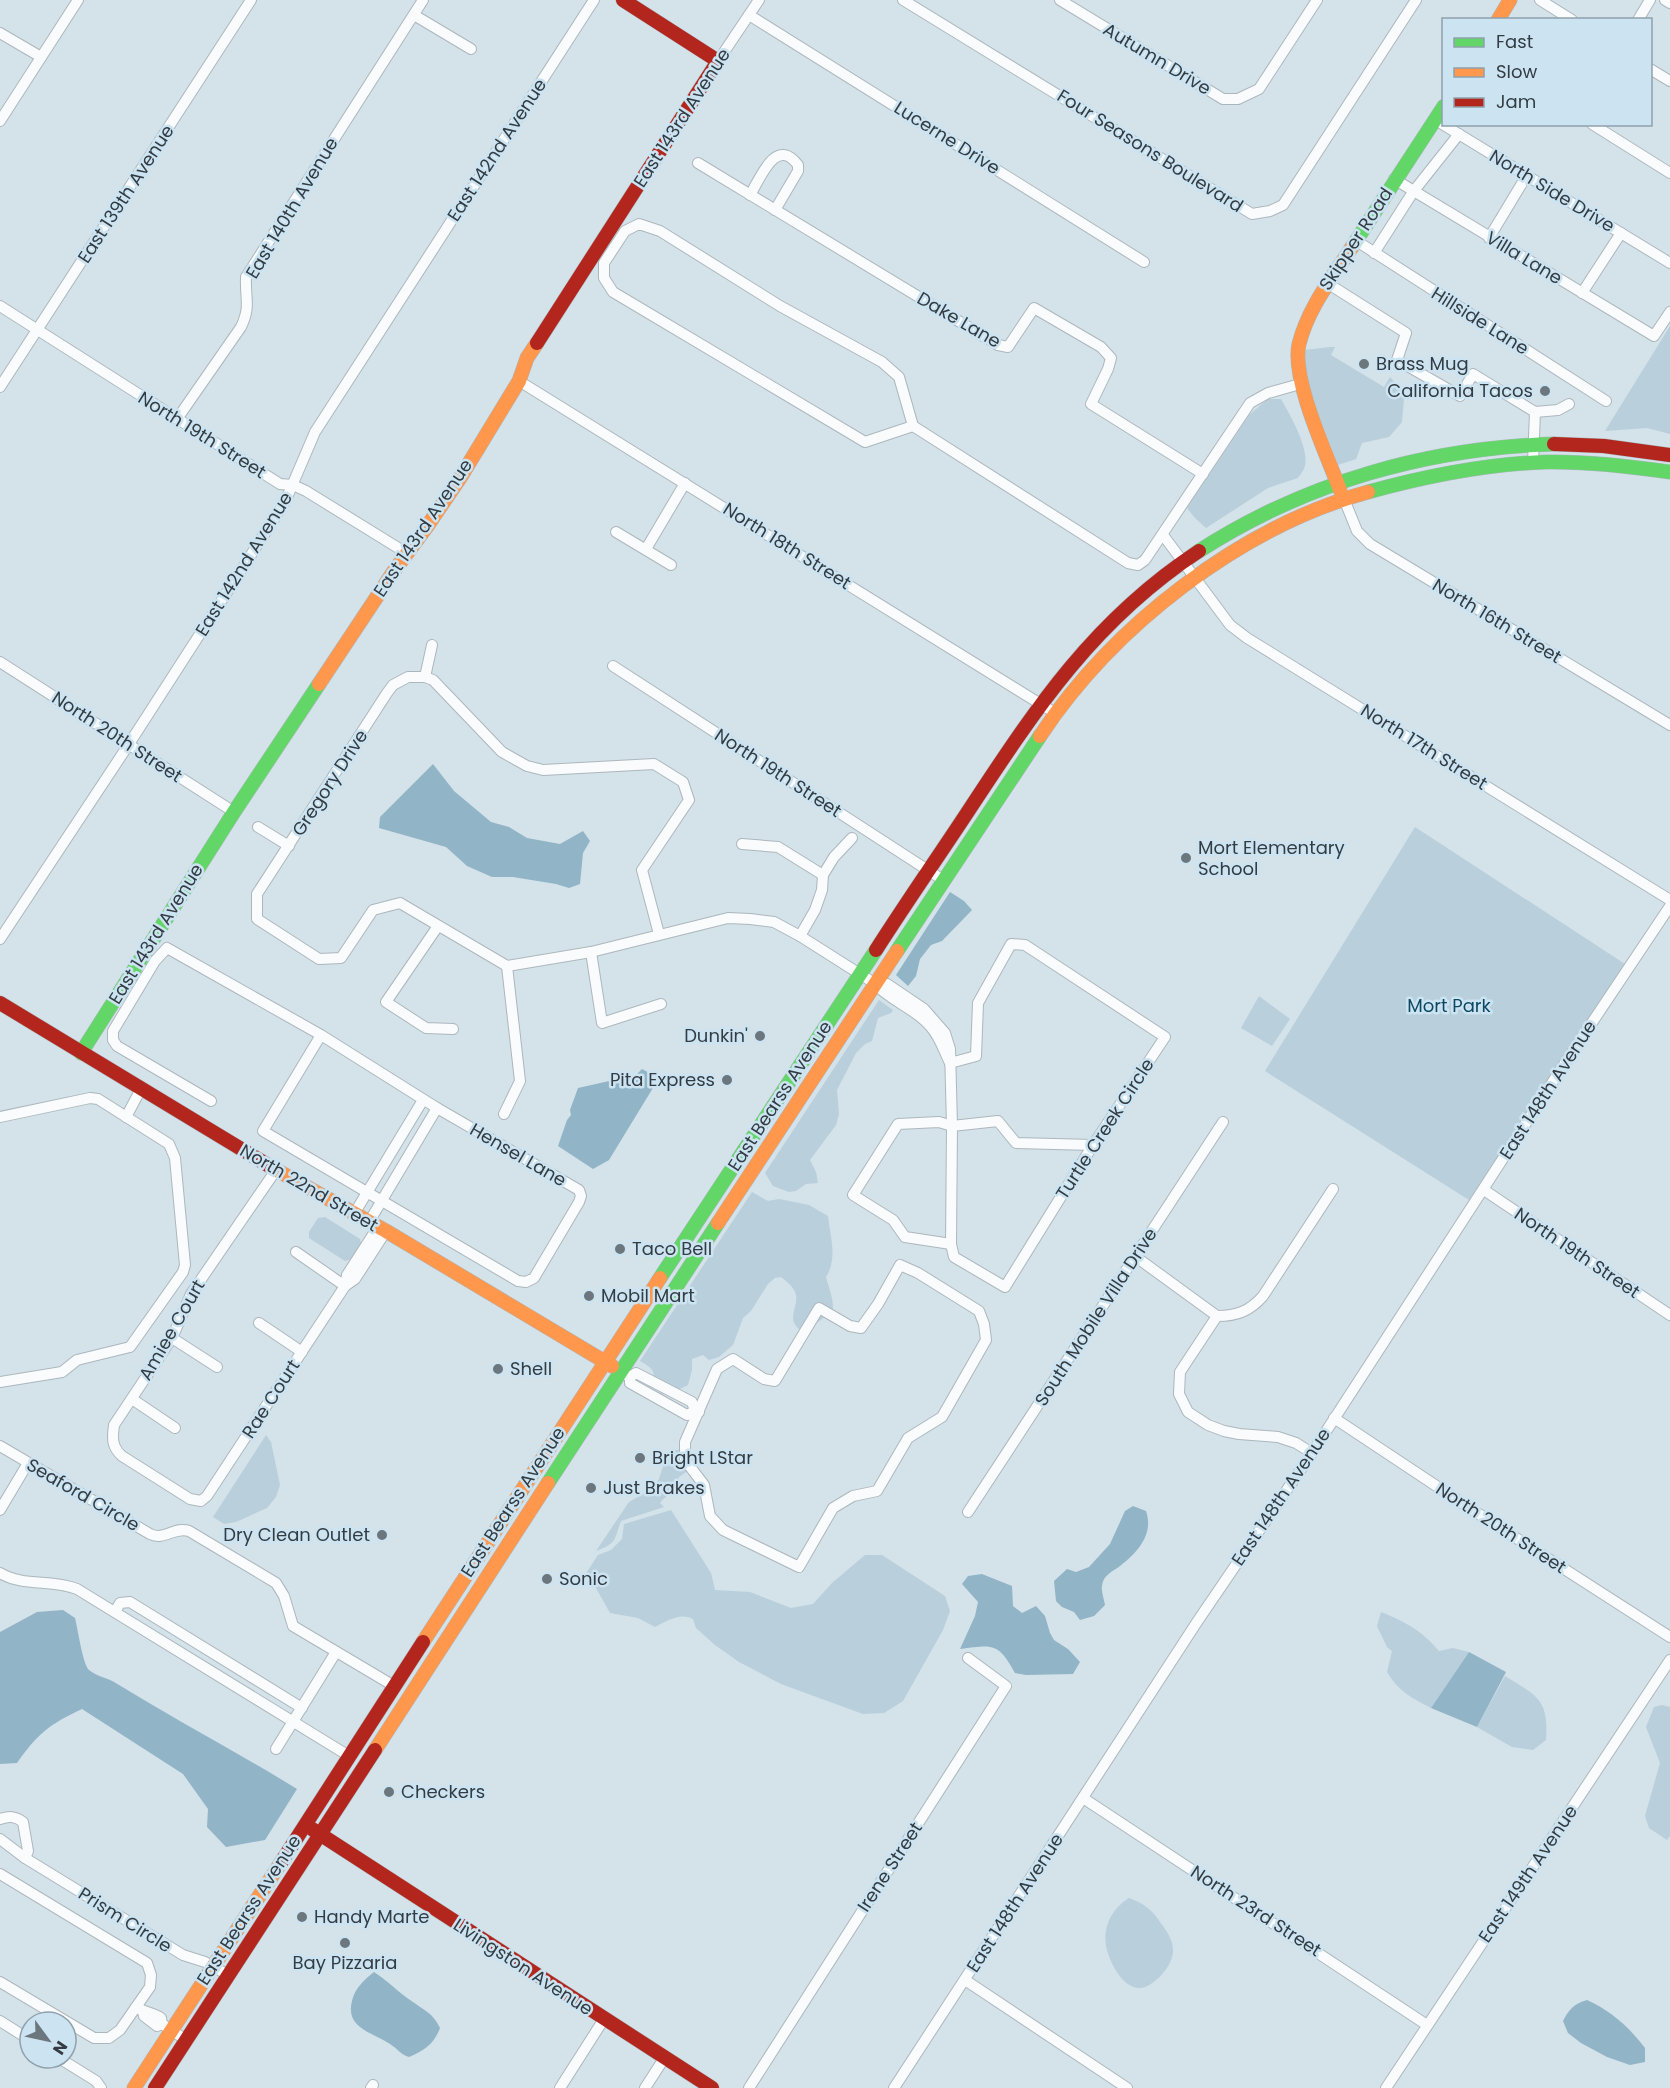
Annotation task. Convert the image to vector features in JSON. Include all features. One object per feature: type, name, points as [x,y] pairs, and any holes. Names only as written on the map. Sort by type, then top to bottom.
[{"type":"main road","points":[[623,0],[718,61]]},
{"type":"main road","points":[[1499,18],[1510,0]]},
{"type":"main road","name":"East 143rd Avenue","points":[[81,1053],[234,812],[394,571],[440,509],[519,381],[527,358],[718,61]]},
{"type":"main road","name":"Skipper Road","points":[[1344,499],[1300,384],[1298,347],[1313,306],[1442,107]]},
{"type":"main road","name":"East Bearss Avenue","points":[[134,2088],[167,2027],[213,1966],[604,1361],[928,870],[1040,703],[1094,640],[1131,605],[1183,562],[1240,526],[1273,509],[1337,483],[1414,460],[1471,450],[1533,444],[1590,445],[1670,456]]},
{"type":"main road","name":"East Bearss Avenue","points":[[155,2088],[320,1834],[625,1374],[773,1138],[874,983],[1055,713],[1084,677],[1155,608],[1194,577],[1261,535],[1344,499],[1412,479],[1472,466],[1581,462],[1670,472]]},
{"type":"main road","points":[[1094,640],[1106,654]]},
{"type":"main road","points":[[959,825],[973,834]]},
{"type":"main road","name":"North 22nd Street","points":[[0,1003],[276,1170],[625,1374]]},
{"type":"main road","points":[[759,1128],[773,1138]]},
{"type":"main road","name":"Livingston Avenue","points":[[305,1824],[712,2088]]},
{"type":"street","points":[[0,121],[78,0]]},
{"type":"street","name":"East 139th Avenue","points":[[0,387],[251,0]]},
{"type":"street","name":"East 140th Avenue","points":[[177,419],[247,315],[246,277],[423,0]]},
{"type":"street","name":"East 142nd Avenue","points":[[0,939],[285,501],[315,432],[594,0]]},
{"type":"street","name":"East 143rd Avenue","points":[[718,61],[759,0]]},
{"type":"street","name":"Four Seasons Boulevard","points":[[903,0],[1252,214],[1270,211],[1283,205],[1416,0]]},
{"type":"street","name":"Autumn Drive","points":[[1060,0],[1223,99],[1238,99],[1259,89],[1317,0]]},
{"type":"street","points":[[1542,0],[1569,18]]},
{"type":"street","points":[[1639,18],[1650,0]]},
{"type":"street","points":[[1665,0],[1670,3]]},
{"type":"street","points":[[414,15],[471,49]]},
{"type":"street","name":"Lucerne Drive","points":[[749,15],[1144,262]]},
{"type":"street","points":[[0,33],[41,57]]},
{"type":"street","points":[[1652,70],[1670,81]]},
{"type":"street","name":"North Side Drive","points":[[1434,120],[1442,124]]},
{"type":"street","name":"North Side Drive","points":[[1445,126],[1670,263]]},
{"type":"street","points":[[1595,126],[1670,173]]},
{"type":"street","points":[[1374,253],[1413,192],[1459,134]]},
{"type":"street","points":[[750,195],[774,157],[782,154],[788,156],[798,165],[798,171],[775,210]]},
{"type":"street","name":"Dake Lane","points":[[698,163],[998,345],[1008,347],[1034,308],[1101,347],[1111,358],[1091,404],[1203,474]]},
{"type":"street","points":[[1489,238],[1527,175]]},
{"type":"street","name":"Villa Lane","points":[[1394,179],[1654,336],[1670,312]]},
{"type":"street","points":[[913,426],[865,442],[613,292],[603,278],[604,263],[624,231],[639,224],[660,231],[780,306],[882,362],[899,377],[913,426],[1128,563],[1138,565],[1145,560],[1250,403],[1268,393],[1300,384]]},
{"type":"street","points":[[1582,293],[1621,233]]},
{"type":"street","name":"Hillside Lane","points":[[1355,240],[1606,401]]},
{"type":"street","points":[[1328,283],[1406,333],[1397,360],[1460,396],[1473,374],[1535,412],[1558,410],[1569,404]]},
{"type":"street","name":"North 19th Street","points":[[0,306],[280,484],[293,485],[408,554]]},
{"type":"street","name":"North 18th Street","points":[[519,381],[1055,713]]},
{"type":"street","points":[[1533,463],[1535,412]]},
{"type":"street","points":[[646,549],[685,483]]},
{"type":"street","name":"North 16th Street","points":[[1344,499],[1357,531],[1370,544],[1670,725]]},
{"type":"street","points":[[616,532],[671,565]]},
{"type":"street","points":[[1162,534],[1194,577]]},
{"type":"street","name":"North 17th Street","points":[[1194,577],[1230,625],[1247,638],[1670,900]]},
{"type":"street","points":[[432,645],[425,677],[441,687],[502,752],[518,763],[543,770],[654,764],[683,782],[688,800],[642,870],[659,934]]},
{"type":"street","name":"North 20th Street","points":[[0,662],[234,812]]},
{"type":"street","name":"North 19th Street","points":[[613,666],[943,880]]},
{"type":"street","name":"Gregory Drive","points":[[425,677],[408,677],[393,686],[257,894],[257,919],[319,959],[341,958],[373,910],[400,903],[507,966]]},
{"type":"street","points":[[258,827],[289,846]]},
{"type":"street","points":[[800,936],[815,910],[824,875],[834,857],[852,838]]},
{"type":"street","points":[[742,844],[778,847],[824,875]]},
{"type":"street","name":"East 148th Avenue","points":[[894,2088],[1197,1622],[1312,1453],[1563,1066],[1670,906]]},
{"type":"street","points":[[504,1114],[520,1081],[507,966],[591,952],[729,918],[750,919],[774,922],[800,936],[874,983],[882,992],[930,1025],[938,1036],[950,1063],[952,1126],[951,1244],[905,1237],[893,1220],[853,1195],[898,1124],[939,1122],[952,1126],[998,1121],[1016,1143],[1093,1145]]},
{"type":"street","points":[[438,926],[386,1002],[426,1028],[453,1029]]},
{"type":"street","name":"Hensel Lane","points":[[153,939],[321,1035],[423,1100],[579,1190],[581,1196],[579,1202],[534,1278],[526,1282],[518,1281],[263,1131],[321,1035]]},
{"type":"street","name":"Turtle Creek Circle","points":[[950,1063],[976,1056],[978,1003],[1011,944],[1025,945],[1166,1037],[1093,1145],[1005,1287],[954,1257],[951,1244]]},
{"type":"street","points":[[167,948],[155,961],[113,1031],[113,1040],[117,1046],[211,1101]]},
{"type":"street","points":[[591,952],[602,1023],[662,1004]]},
{"type":"street","points":[[126,1117],[141,1089]]},
{"type":"street","points":[[0,1117],[90,1098],[98,1099],[169,1144],[173,1150],[185,1265],[183,1272],[130,1347],[77,1360],[62,1372],[0,1382]]},
{"type":"street","points":[[354,1214],[423,1100]]},
{"type":"street","points":[[381,1202],[437,1108]]},
{"type":"street","name":"South Mobile Villa Drive","points":[[968,1512],[1223,1122]]},
{"type":"street","name":"Amiee Court","points":[[190,1499],[122,1456],[115,1449],[112,1438],[114,1425],[172,1338],[191,1294],[276,1170]]},
{"type":"street","points":[[1136,1257],[1217,1316],[1241,1314],[1256,1304],[1333,1189]]},
{"type":"street","name":"North 19th Street","points":[[1484,1190],[1670,1315]]},
{"type":"street","name":"Rae Court","points":[[190,1499],[201,1501],[207,1496],[345,1286],[355,1279],[377,1227],[381,1202]]},
{"type":"street","points":[[296,1252],[345,1286]]},
{"type":"street","points":[[625,1374],[630,1383],[687,1415],[697,1411],[717,1369],[733,1359],[764,1379],[775,1381],[819,1308],[850,1326],[861,1328],[878,1304],[900,1265],[918,1273],[979,1311],[984,1324],[986,1340],[942,1417],[908,1438],[877,1491],[853,1496],[833,1508],[800,1567],[723,1530],[710,1516],[704,1485],[685,1460],[685,1442],[697,1411]]},
{"type":"street","points":[[1217,1316],[1180,1372],[1179,1394],[1188,1412],[1208,1425],[1224,1431],[1278,1437],[1296,1443],[1312,1453]]},
{"type":"street","points":[[259,1323],[302,1352]]},
{"type":"street","points":[[172,1338],[217,1367]]},
{"type":"street","points":[[132,1399],[175,1428]]},
{"type":"street","name":"North 20th Street","points":[[1334,1418],[1670,1636]]},
{"type":"street","name":"Seaford Circle","points":[[0,1446],[150,1534],[160,1537],[179,1530],[189,1530],[276,1583],[284,1596],[293,1626],[394,1686]]},
{"type":"street","points":[[0,1510],[28,1463]]},
{"type":"street","points":[[0,1573],[17,1580],[71,1586],[349,1756]]},
{"type":"street","points":[[115,1612],[120,1603],[130,1602],[302,1708]]},
{"type":"street","points":[[276,1749],[340,1655]]},
{"type":"street","name":"Irene Street","points":[[749,2088],[1006,1686],[968,1658]]},
{"type":"street","name":"East 149th Avenue","points":[[1386,2088],[1670,1660]]},
{"type":"street","name":"North 23rd Street","points":[[1083,1798],[1427,2025]]},
{"type":"street","points":[[0,1819],[7,1816],[16,1817],[23,1822],[28,1851],[25,1858]]},
{"type":"street","name":"Prism Circle","points":[[0,1839],[25,1858],[183,1955],[213,1966],[228,1975]]},
{"type":"street","name":"Prism Circle","points":[[0,1874],[147,1963],[151,1975],[150,1987],[140,2009],[109,2038],[94,2038],[0,1982]]},
{"type":"street","points":[[965,1980],[1127,2088]]},
{"type":"street","points":[[140,2009],[144,2016],[157,2026],[167,2027],[186,2040]]},
{"type":"street","points":[[560,2088],[603,2019]]},
{"type":"street","points":[[0,2021],[18,2032]]},
{"type":"street","points":[[645,2088],[665,2057]]},
{"type":"street","points":[[78,2070],[96,2081],[102,2088]]},
{"type":"green space","points":[[1670,326],[1670,434],[1647,428],[1605,431]]},
{"type":"green space","points":[[1335,347],[1331,355],[1384,387],[1390,377],[1399,387],[1404,398],[1402,422],[1389,437],[1362,443],[1356,459],[1338,465],[1312,394],[1305,365],[1304,350]]},
{"type":"green space","points":[[1268,399],[1281,399],[1294,422],[1304,450],[1304,469],[1298,478],[1268,488],[1206,528],[1187,508],[1250,414]]},
{"type":"green space","name":"Mort Park","points":[[1415,827],[1625,964],[1469,1200],[1265,1071]]},
{"type":"green space","points":[[1259,996],[1290,1019],[1272,1046],[1241,1028]]},
{"type":"green space","points":[[879,1000],[893,1010],[878,1018],[872,1041],[856,1053],[837,1090],[839,1114],[836,1125],[810,1160],[818,1183],[806,1184],[796,1191],[789,1192],[773,1186],[765,1173]]},
{"type":"green space","points":[[752,1192],[768,1201],[779,1199],[809,1205],[828,1216],[832,1262],[826,1277],[833,1308],[818,1322],[799,1329],[793,1320],[795,1292],[791,1285],[781,1277],[775,1278],[768,1284],[751,1311],[743,1318],[733,1345],[719,1357],[709,1360],[703,1355],[692,1359],[688,1385],[674,1392],[662,1394],[656,1389],[652,1370],[640,1361]]},
{"type":"green space","points":[[325,1217],[360,1239],[361,1243],[352,1259],[345,1261],[309,1238],[309,1232],[318,1218]]},
{"type":"green space","points":[[266,1435],[271,1442],[280,1485],[276,1497],[267,1508],[236,1522],[224,1524],[213,1517]]},
{"type":"green space","points":[[671,1450],[681,1450],[689,1470],[679,1477],[675,1488],[660,1503],[664,1507],[621,1521],[612,1543],[596,1551],[629,1502],[652,1489],[659,1479],[666,1457]]},
{"type":"green space","points":[[671,1510],[711,1573],[715,1590],[750,1592],[791,1608],[813,1604],[832,1583],[865,1555],[882,1555],[945,1596],[950,1611],[943,1630],[903,1701],[884,1713],[863,1714],[781,1684],[739,1662],[715,1645],[696,1628],[693,1619],[688,1617],[678,1617],[655,1627],[638,1618],[610,1613],[587,1572],[598,1555],[611,1550],[622,1539],[624,1524]]},
{"type":"green space","points":[[1381,1612],[1413,1628],[1439,1651],[1453,1648],[1469,1652],[1431,1708],[1406,1693],[1387,1672],[1392,1651],[1387,1647],[1377,1626]]},
{"type":"green space","points":[[1505,1676],[1533,1694],[1543,1707],[1546,1740],[1533,1750],[1512,1747],[1477,1727]]},
{"type":"green space","points":[[1662,1705],[1670,1707],[1670,1836],[1667,1840],[1649,1828],[1645,1816],[1660,1763],[1646,1727],[1654,1707]]},
{"type":"green space","points":[[1129,1898],[1152,1912],[1167,1932],[1173,1947],[1167,1968],[1152,1983],[1141,1988],[1128,1984],[1117,1973],[1105,1938],[1110,1918]]},
{"type":"shaded area","points":[[433,764],[454,791],[491,822],[509,827],[527,838],[560,844],[583,831],[590,841],[583,853],[580,884],[569,888],[513,877],[492,877],[467,866],[446,847],[379,828],[380,817]]},
{"type":"shaded area","points":[[950,892],[964,901],[972,910],[942,941],[931,945],[920,959],[916,976],[908,986],[896,975]]},
{"type":"shaded area","points":[[642,1069],[659,1078],[609,1160],[593,1169],[558,1146],[571,1115],[570,1110],[578,1088],[636,1075]]},
{"type":"shaded area","points":[[1133,1506],[1146,1511],[1148,1527],[1143,1542],[1133,1555],[1104,1579],[1102,1588],[1105,1605],[1094,1616],[1080,1620],[1074,1612],[1062,1607],[1056,1601],[1054,1581],[1067,1569],[1076,1572],[1089,1567],[1110,1544],[1125,1511]]},
{"type":"shaded area","points":[[982,1574],[1012,1586],[1013,1606],[1022,1613],[1036,1606],[1045,1616],[1054,1640],[1068,1649],[1080,1662],[1073,1674],[1026,1675],[1015,1673],[1004,1656],[993,1648],[960,1649],[975,1616],[978,1602],[962,1584],[968,1576]]},
{"type":"shaded area","points":[[63,1610],[75,1618],[83,1655],[89,1670],[114,1682],[297,1789],[265,1840],[226,1847],[207,1827],[208,1809],[183,1774],[82,1709],[45,1730],[17,1763],[0,1764],[0,1632],[37,1612]]},
{"type":"shaded area","points":[[1469,1652],[1506,1672],[1477,1727],[1431,1708]]},
{"type":"shaded area","points":[[374,1972],[435,2019],[440,2028],[435,2038],[420,2052],[406,2056],[362,2028],[352,2017],[352,2001],[355,1992]]},
{"type":"shaded area","points":[[1587,2000],[1612,2014],[1633,2033],[1645,2048],[1645,2062],[1630,2065],[1607,2057],[1568,2033],[1563,2021],[1565,2017],[1575,2005]]},
{"type":"traffic: fast","points":[[1352,247],[1442,109]]},
{"type":"traffic: fast","points":[[1199,551],[1282,506],[1369,473],[1415,461],[1460,453],[1554,444]]},
{"type":"traffic: fast","points":[[1368,492],[1456,472],[1523,463],[1592,463],[1670,472]]},
{"type":"traffic: fast","points":[[81,1053],[234,812],[319,684]]},
{"type":"traffic: fast","points":[[897,951],[1040,736]]},
{"type":"traffic: fast","points":[[660,1278],[876,950]]},
{"type":"traffic: fast","points":[[548,1483],[718,1223]]},
{"type":"traffic: slow","points":[[1499,18],[1510,0]]},
{"type":"traffic: slow","points":[[1340,490],[1305,396],[1298,359],[1299,344],[1308,318],[1352,247]]},
{"type":"traffic: slow","points":[[319,684],[394,571],[460,478],[519,381],[527,358],[537,343]]},
{"type":"traffic: slow","points":[[1040,736],[1070,695],[1104,656],[1183,586],[1227,556],[1273,529],[1320,508],[1368,492]]},
{"type":"traffic: slow","points":[[718,1223],[897,951]]},
{"type":"traffic: slow","points":[[271,1167],[386,1231],[612,1366]]},
{"type":"traffic: slow","points":[[423,1642],[660,1278]]},
{"type":"traffic: slow","points":[[375,1750],[548,1483]]},
{"type":"traffic: slow","points":[[134,2088],[280,1864]]},
{"type":"traffic: jam","points":[[537,343],[718,61],[623,0]]},
{"type":"traffic: jam","points":[[1554,444],[1604,446],[1670,455]]},
{"type":"traffic: jam","points":[[876,950],[1018,736],[1070,668],[1128,606],[1199,551]]},
{"type":"traffic: jam","points":[[0,1003],[271,1167]]},
{"type":"traffic: jam","points":[[280,1864],[423,1642]]},
{"type":"traffic: jam","points":[[155,2088],[375,1750]]},
{"type":"traffic: jam","points":[[312,1829],[712,2088]]},
{"type":"place","name":"Brass Mug","points":[[1364,364]]},
{"type":"place","name":"California Tacos","points":[[1545,391]]},
{"type":"place","name":"Mort Elementary School","points":[[1186,858]]},
{"type":"place","name":"Dunkin'","points":[[760,1036]]},
{"type":"place","name":"Pita Express","points":[[727,1080]]},
{"type":"place","name":"Taco Bell","points":[[620,1249]]},
{"type":"place","name":"Mobil Mart","points":[[589,1296]]},
{"type":"place","name":"Shell","points":[[498,1369]]},
{"type":"place","name":"Bright LStar","points":[[640,1458]]},
{"type":"place","name":"Just Brakes","points":[[591,1488]]},
{"type":"place","name":"Dry Clean Outlet","points":[[382,1535]]},
{"type":"place","name":"Sonic","points":[[547,1579]]},
{"type":"place","name":"Checkers","points":[[389,1792]]},
{"type":"place","name":"Handy Marte","points":[[302,1917]]},
{"type":"place","name":"Bay Pizzaria","points":[[345,1943]]}]
